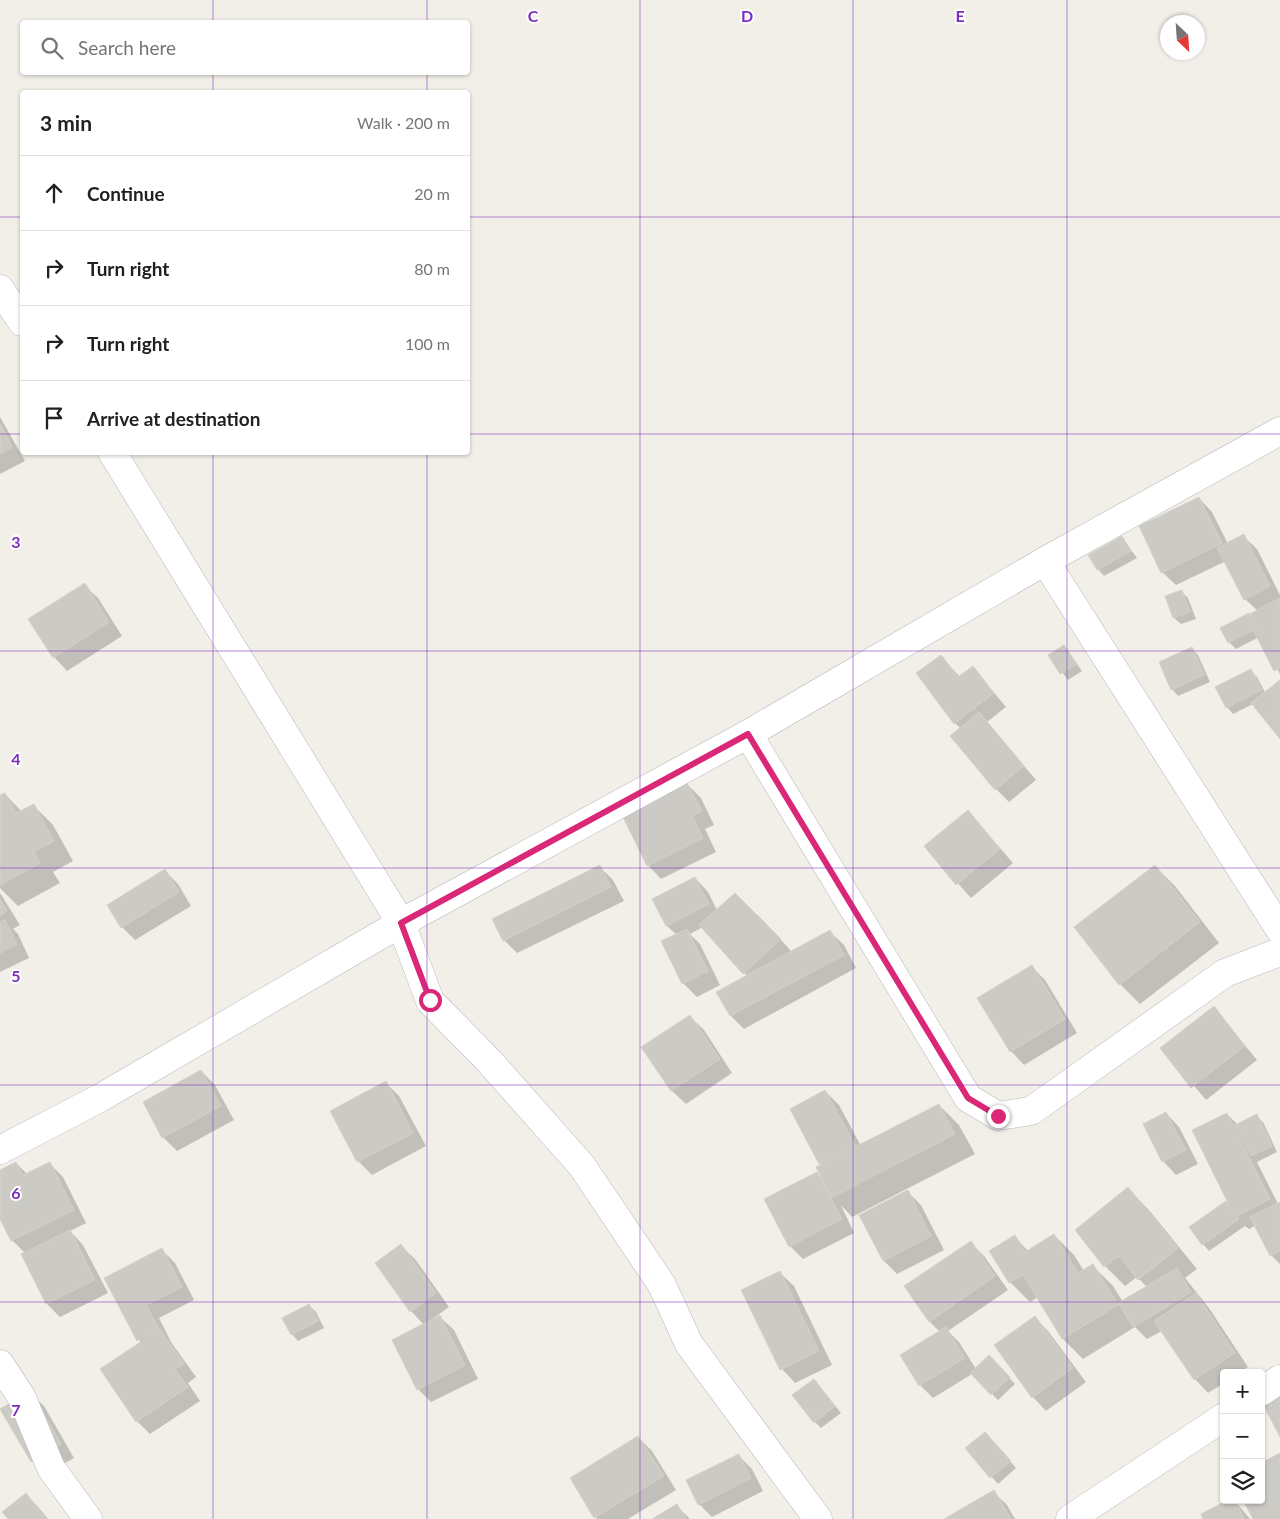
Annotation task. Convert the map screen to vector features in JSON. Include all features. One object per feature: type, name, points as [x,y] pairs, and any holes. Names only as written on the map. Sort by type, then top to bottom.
[{"type":"street","points":[[0,289],[20,319]]},
{"type":"street","points":[[0,1150],[100,1098],[401,923],[748,734],[1045,561],[1280,431]]},
{"type":"street","points":[[114,455],[401,923],[430,1000],[489,1061],[582,1166],[662,1285],[689,1344],[818,1519]]},
{"type":"street","points":[[1045,561],[1280,930]]},
{"type":"street","points":[[748,734],[968,1098],[998,1116],[1031,1111],[1225,973],[1280,952]]},
{"type":"street","points":[[0,1364],[22,1398],[51,1468],[88,1519]]},
{"type":"street","points":[[1265,1389],[1280,1379]]},
{"type":"street","points":[[1070,1519],[1220,1420]]},
{"type":"building","points":[[0,424],[12,447],[0,454]]},
{"type":"building","points":[[1199,497],[1222,543],[1161,573],[1139,526]]},
{"type":"building","points":[[1244,534],[1270,586],[1244,600],[1217,548]]},
{"type":"building","points":[[1122,536],[1131,551],[1097,570],[1088,555]]},
{"type":"building","points":[[85,583],[109,622],[53,658],[28,619]]},
{"type":"building","points":[[1182,590],[1190,612],[1173,618],[1165,596]]},
{"type":"building","points":[[1280,598],[1280,668],[1274,671],[1246,616]]},
{"type":"building","points":[[1249,613],[1257,628],[1228,643],[1220,628]]},
{"type":"building","points":[[1064,645],[1077,664],[1060,674],[1048,655]]},
{"type":"building","points":[[1192,647],[1204,675],[1171,690],[1159,662]]},
{"type":"building","points":[[941,655],[958,677],[973,666],[994,693],[954,724],[916,673]]},
{"type":"building","points":[[1251,669],[1262,690],[1226,708],[1215,687]]},
{"type":"building","points":[[1280,680],[1280,739],[1251,703]]},
{"type":"building","points":[[979,712],[1024,766],[995,790],[950,736]]},
{"type":"building","points":[[687,783],[702,811],[692,816],[703,838],[647,866],[622,815]]},
{"type":"building","points":[[5,793],[16,813],[34,804],[54,841],[34,852],[40,863],[0,885],[0,795]]},
{"type":"building","points":[[968,810],[1000,849],[956,885],[924,846]]},
{"type":"building","points":[[600,865],[611,887],[503,941],[492,919]]},
{"type":"building","points":[[1155,865],[1200,922],[1119,985],[1074,927]]},
{"type":"building","points":[[165,869],[179,892],[121,928],[107,905]]},
{"type":"building","points":[[695,877],[709,904],[666,926],[652,899]]},
{"type":"building","points":[[735,893],[781,939],[743,974],[699,925]]},
{"type":"building","points":[[0,899],[7,911],[0,916]]},
{"type":"building","points":[[5,920],[17,944],[0,953],[0,922]]},
{"type":"building","points":[[687,929],[708,971],[682,984],[661,941]]},
{"type":"building","points":[[830,930],[844,955],[730,1016],[716,992]]},
{"type":"building","points":[[1032,965],[1065,1019],[1010,1052],[977,998]]},
{"type":"building","points":[[1214,1006],[1245,1046],[1191,1088],[1160,1048]]},
{"type":"building","points":[[690,1015],[720,1059],[671,1091],[641,1047]]},
{"type":"building","points":[[201,1070],[221,1106],[162,1138],[143,1102]]},
{"type":"building","points":[[386,1081],[413,1133],[357,1162],[330,1111]]},
{"type":"building","points":[[825,1090],[855,1145],[819,1164],[790,1109]]},
{"type":"building","points":[[939,1104],[955,1134],[831,1198],[816,1167]]},
{"type":"building","points":[[1166,1112],[1186,1150],[1162,1162],[1143,1124]]},
{"type":"building","points":[[1227,1113],[1270,1199],[1235,1217],[1192,1130]]},
{"type":"building","points":[[1257,1114],[1272,1146],[1251,1156],[1235,1125]]},
{"type":"building","points":[[16,1162],[23,1175],[50,1162],[74,1210],[11,1241],[0,1219],[0,1170]]},
{"type":"building","points":[[817,1172],[842,1219],[789,1247],[764,1199]]},
{"type":"building","points":[[1128,1187],[1178,1248],[1138,1280],[1119,1256],[1104,1267],[1075,1230]]},
{"type":"building","points":[[908,1190],[931,1236],[883,1261],[859,1215]]},
{"type":"building","points":[[1226,1201],[1239,1219],[1202,1245],[1189,1227]]},
{"type":"building","points":[[1280,1202],[1280,1251],[1270,1256],[1250,1217]]},
{"type":"building","points":[[70,1230],[95,1280],[46,1304],[21,1254]]},
{"type":"building","points":[[1054,1234],[1078,1273],[1093,1264],[1118,1305],[1062,1339],[1023,1275],[1009,1283],[989,1251],[1015,1235],[1025,1252]]},
{"type":"building","points":[[971,1241],[995,1276],[929,1322],[904,1286]]},
{"type":"building","points":[[401,1244],[436,1293],[410,1312],[375,1263]]},
{"type":"building","points":[[162,1248],[182,1287],[146,1305],[159,1329],[137,1341],[104,1278]]},
{"type":"building","points":[[1177,1268],[1191,1292],[1133,1327],[1118,1303]]},
{"type":"building","points":[[780,1271],[819,1351],[780,1370],[741,1290]]},
{"type":"building","points":[[1196,1293],[1235,1353],[1194,1380],[1154,1321]]},
{"type":"building","points":[[309,1304],[318,1321],[291,1335],[282,1318]]},
{"type":"building","points":[[440,1315],[465,1365],[417,1390],[392,1340]]},
{"type":"building","points":[[1035,1316],[1073,1368],[1032,1398],[994,1345]]},
{"type":"building","points":[[946,1327],[965,1358],[919,1386],[900,1355]]},
{"type":"building","points":[[160,1329],[184,1364],[175,1369],[188,1387],[136,1422],[100,1369]]},
{"type":"building","points":[[989,1355],[1010,1377],[991,1395],[970,1373]]},
{"type":"building","points":[[814,1379],[835,1406],[814,1423],[792,1395]]},
{"type":"building","points":[[1280,1384],[1280,1437],[1265,1408],[1265,1397]]},
{"type":"building","points":[[31,1391],[61,1444],[31,1462],[0,1409]]},
{"type":"building","points":[[985,1432],[1011,1461],[990,1478],[965,1448]]},
{"type":"building","points":[[638,1436],[664,1476],[594,1518],[570,1478]]},
{"type":"building","points":[[1280,1453],[1280,1519],[1253,1519],[1245,1504],[1265,1504],[1265,1461]]},
{"type":"building","points":[[739,1454],[751,1478],[698,1505],[686,1480]]},
{"type":"building","points":[[994,1490],[1011,1519],[944,1519]]},
{"type":"building","points":[[26,1493],[46,1519],[8,1519],[2,1512]]},
{"type":"building","points":[[677,1504],[686,1519],[652,1519]]},
{"type":"building","points":[[1220,1504],[1237,1504],[1244,1519],[1203,1519],[1201,1514]]},
{"type":"route","points":[[430,1000],[401,923],[748,734],[968,1098],[998,1116]]}]
